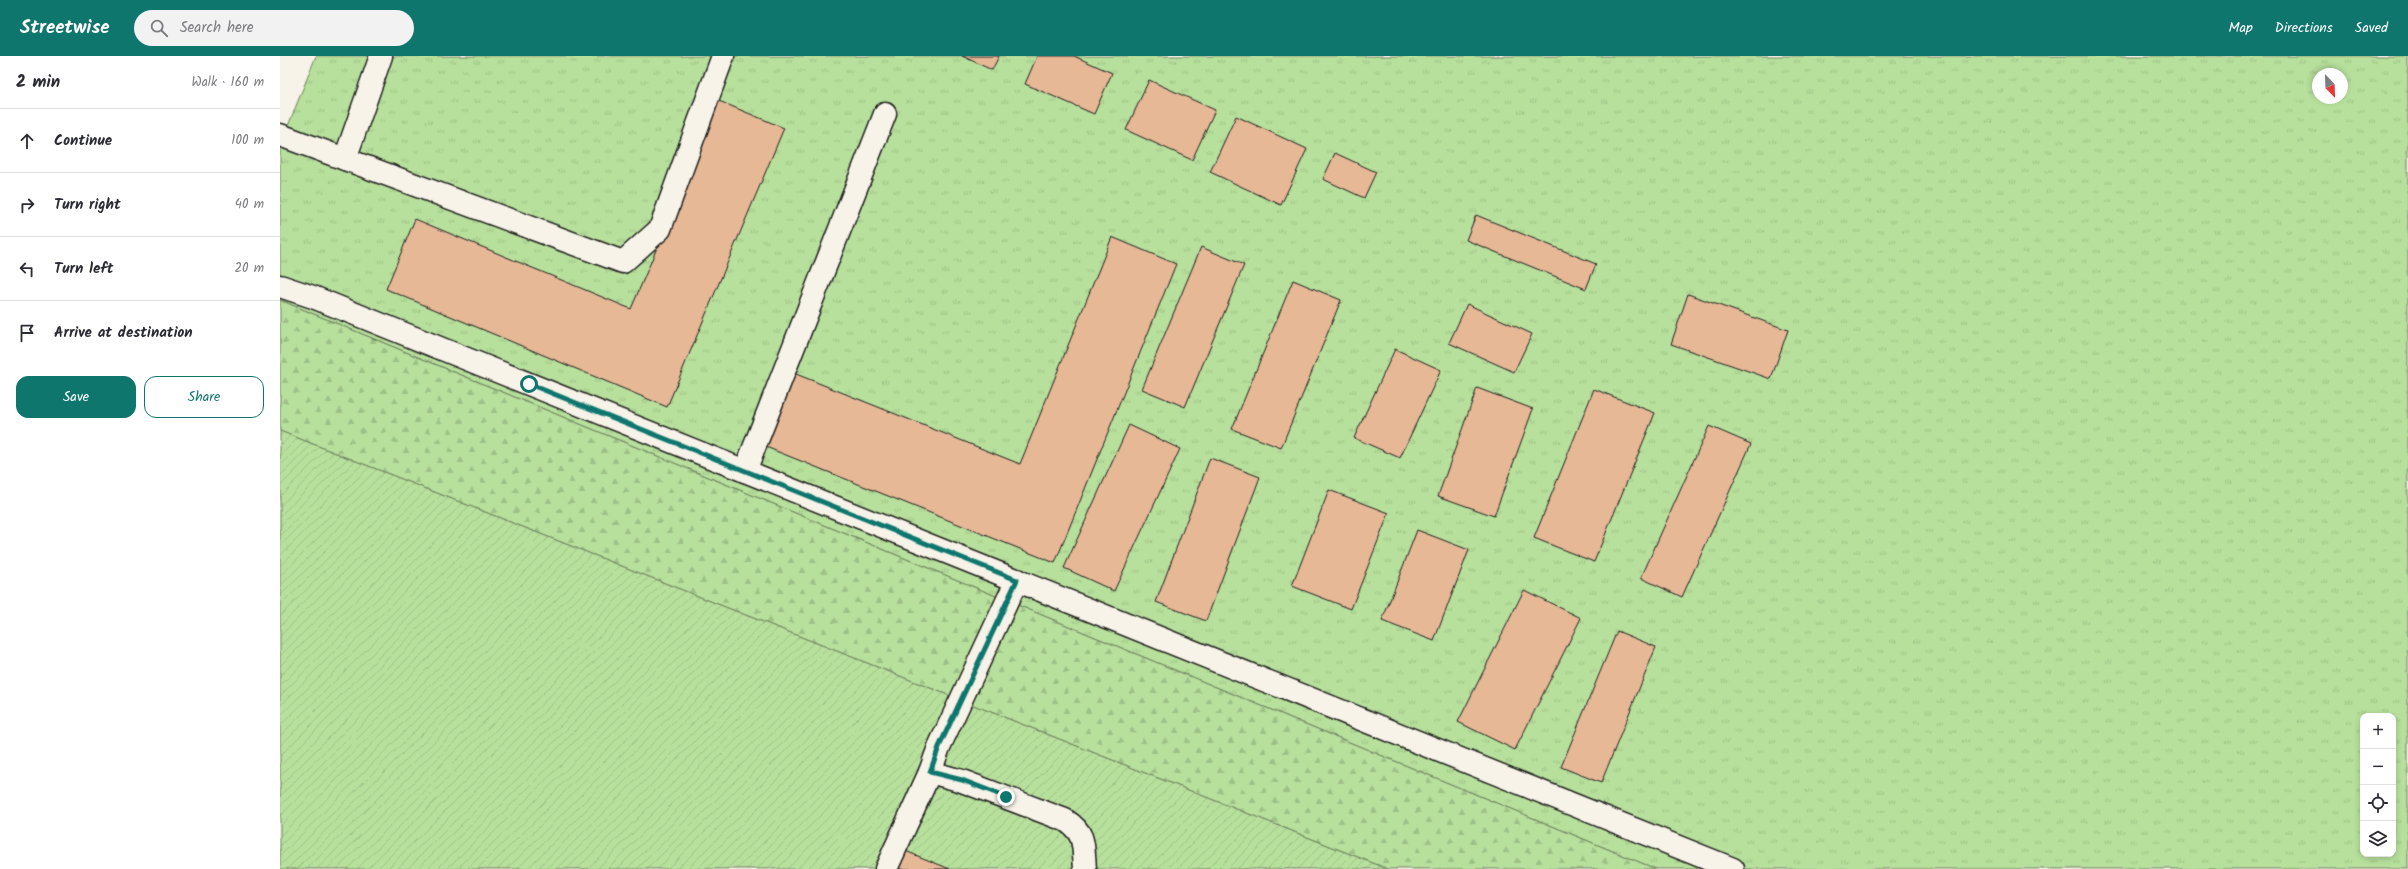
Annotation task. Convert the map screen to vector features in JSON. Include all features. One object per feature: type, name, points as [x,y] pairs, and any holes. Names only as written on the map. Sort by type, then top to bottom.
[{"type":"street","points":[[345,159],[381,56]]},
{"type":"street","points":[[280,136],[623,262],[660,229],[723,56]]},
{"type":"street","points":[[745,471],[885,114]]},
{"type":"street","points":[[280,286],[313,297],[1017,580],[1703,863],[1733,869]]},
{"type":"street","points":[[886,869],[930,772],[939,747],[1017,580]]},
{"type":"street","points":[[930,772],[962,780],[1065,820],[1078,828],[1082,840],[1085,869]]},
{"type":"green space","points":[[316,56],[2408,56],[2408,869],[1656,869],[280,300],[280,146]]},
{"type":"green space","points":[[280,300],[1656,869],[1388,869],[280,431]]},
{"type":"green space","points":[[280,431],[323,448],[1388,869],[280,869]]},
{"type":"building","points":[[962,56],[999,56],[992,70]]},
{"type":"building","points":[[1037,56],[1074,56],[1112,73],[1094,114],[1025,84]]},
{"type":"building","points":[[1149,80],[1215,110],[1192,160],[1126,130]]},
{"type":"building","points":[[719,101],[784,128],[667,407],[386,289],[415,219],[631,309]]},
{"type":"building","points":[[1236,116],[1307,149],[1281,205],[1210,172]]},
{"type":"building","points":[[1335,153],[1376,172],[1364,198],[1323,179]]},
{"type":"building","points":[[1476,215],[1596,264],[1586,289],[1466,240]]},
{"type":"building","points":[[1112,237],[1176,264],[1055,563],[761,445],[791,372],[1020,464]]},
{"type":"building","points":[[1201,247],[1244,265],[1185,407],[1142,389]]},
{"type":"building","points":[[1293,280],[1341,300],[1281,448],[1232,429]]},
{"type":"building","points":[[1688,294],[1788,330],[1771,379],[1671,344]]},
{"type":"building","points":[[1467,304],[1532,334],[1514,372],[1449,343]]},
{"type":"building","points":[[1395,349],[1441,370],[1400,458],[1354,438]]},
{"type":"building","points":[[1477,388],[1533,409],[1494,516],[1438,496]]},
{"type":"building","points":[[1594,389],[1655,413],[1594,562],[1534,538]]},
{"type":"building","points":[[1129,425],[1180,449],[1114,591],[1064,568]]},
{"type":"building","points":[[1709,426],[1751,444],[1682,597],[1641,578]]},
{"type":"building","points":[[1210,458],[1260,477],[1206,621],[1156,602]]},
{"type":"building","points":[[1329,490],[1389,513],[1351,609],[1292,586]]},
{"type":"building","points":[[1417,530],[1469,550],[1434,641],[1382,621]]},
{"type":"building","points":[[1524,590],[1581,618],[1515,750],[1458,722]]},
{"type":"building","points":[[1617,631],[1656,647],[1601,783],[1561,767]]},
{"type":"building","points":[[903,850],[950,869],[895,869]]},
{"type":"route","points":[[529,384],[1017,580],[939,747],[930,772],[962,780],[1006,797]]}]
